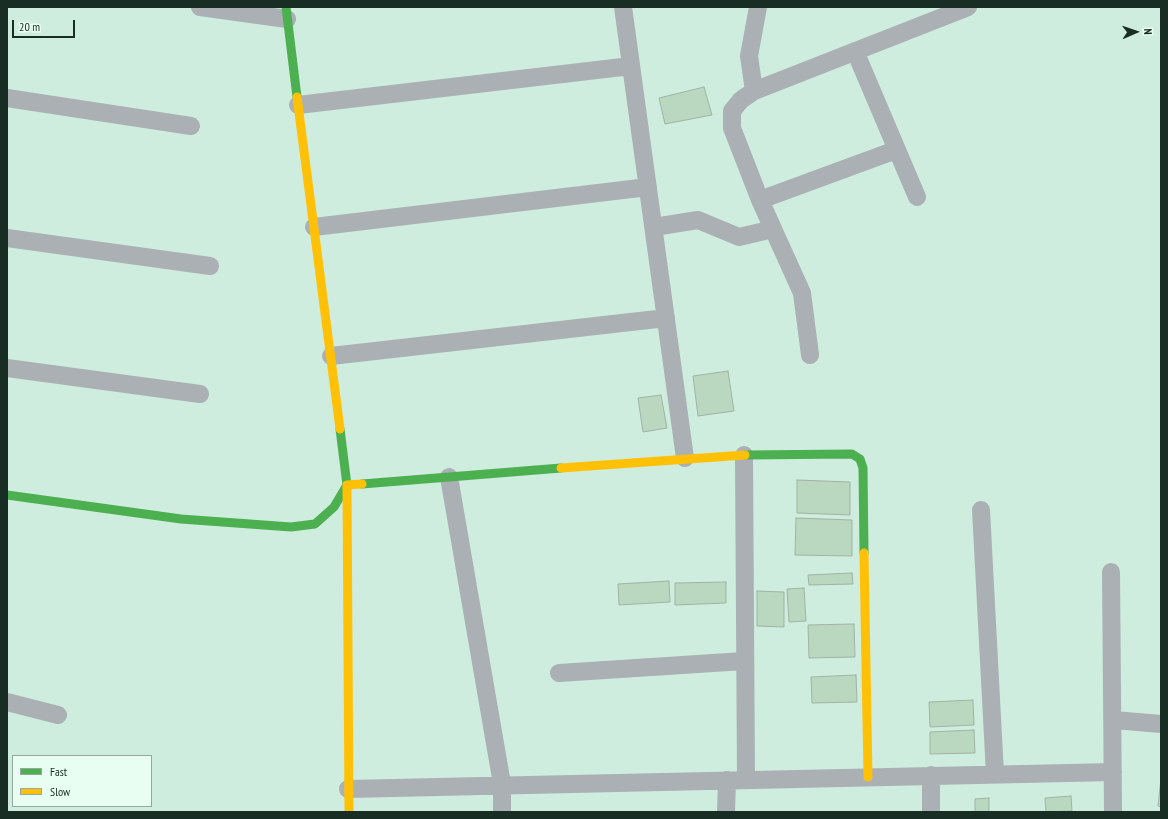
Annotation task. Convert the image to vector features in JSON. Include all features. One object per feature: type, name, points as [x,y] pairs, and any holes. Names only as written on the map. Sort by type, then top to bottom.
[{"type":"street","points":[[200,7],[287,13],[347,485],[349,812]]},
{"type":"street","points":[[623,7],[685,458]]},
{"type":"street","points":[[754,91],[749,56],[758,7]]},
{"type":"street","points":[[810,355],[802,293],[760,200],[732,128],[732,111],[741,100],[754,91],[968,7]]},
{"type":"street","points":[[855,52],[916,197]]},
{"type":"street","points":[[298,105],[631,66]]},
{"type":"street","points":[[7,98],[191,126]]},
{"type":"street","points":[[760,200],[896,150]]},
{"type":"street","points":[[314,227],[648,187]]},
{"type":"street","points":[[654,228],[698,220],[739,238],[773,229]]},
{"type":"street","points":[[7,238],[210,266]]},
{"type":"street","points":[[331,356],[666,318]]},
{"type":"street","points":[[7,368],[200,394]]},
{"type":"street","points":[[347,485],[685,458],[744,455],[852,454],[860,459],[863,468],[868,777]]},
{"type":"street","points":[[744,455],[744,661],[746,780]]},
{"type":"street","points":[[448,477],[502,784],[502,812]]},
{"type":"street","points":[[7,495],[181,519],[291,527],[315,524],[334,507],[347,485]]},
{"type":"street","points":[[980,510],[995,774]]},
{"type":"street","points":[[1111,572],[1114,812]]},
{"type":"street","points":[[559,673],[744,661]]},
{"type":"street","points":[[7,702],[58,715]]},
{"type":"street","points":[[1114,720],[1161,724]]},
{"type":"street","points":[[348,789],[502,784],[1113,772]]},
{"type":"street","points":[[931,775],[931,812]]},
{"type":"street","points":[[726,812],[727,780]]},
{"type":"building","points":[[704,87],[712,115],[665,124],[659,98]]},
{"type":"building","points":[[728,371],[734,411],[698,416],[693,376]]},
{"type":"building","points":[[661,395],[667,428],[643,432],[638,398]]},
{"type":"building","points":[[797,480],[850,482],[850,515],[797,513]]},
{"type":"building","points":[[796,518],[852,520],[852,556],[795,555]]},
{"type":"building","points":[[852,573],[853,584],[809,585],[808,575]]},
{"type":"building","points":[[669,581],[670,602],[619,605],[618,584]]},
{"type":"building","points":[[726,582],[726,603],[675,605],[675,583]]},
{"type":"building","points":[[804,588],[806,621],[789,622],[787,589]]},
{"type":"building","points":[[757,591],[784,592],[784,627],[757,626]]},
{"type":"building","points":[[854,624],[855,657],[809,658],[808,625]]},
{"type":"building","points":[[856,675],[857,702],[812,703],[811,677]]},
{"type":"building","points":[[973,700],[974,725],[930,727],[929,702]]},
{"type":"building","points":[[974,730],[975,753],[930,754],[930,732]]},
{"type":"building","points":[[1161,778],[1161,807],[1158,806]]},
{"type":"building","points":[[1071,796],[1072,811],[1046,812],[1045,798]]},
{"type":"building","points":[[989,798],[989,812],[975,812],[975,799]]},
{"type":"traffic: fast","points":[[286,7],[297,97]]},
{"type":"traffic: fast","points":[[7,495],[181,519],[291,527],[315,524],[334,507],[347,485],[340,429]]},
{"type":"traffic: fast","points":[[745,455],[852,454],[860,459],[863,468],[864,553]]},
{"type":"traffic: fast","points":[[362,484],[561,468]]},
{"type":"traffic: slow","points":[[297,97],[340,429]]},
{"type":"traffic: slow","points":[[561,468],[745,455]]},
{"type":"traffic: slow","points":[[349,812],[347,485],[362,484]]},
{"type":"traffic: slow","points":[[864,553],[868,777]]}]
